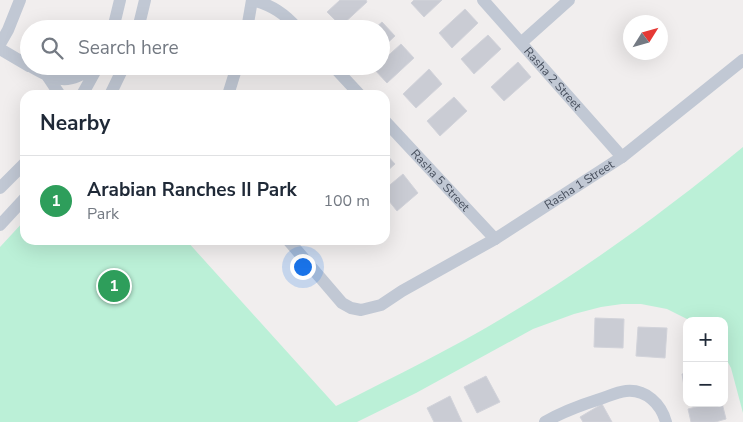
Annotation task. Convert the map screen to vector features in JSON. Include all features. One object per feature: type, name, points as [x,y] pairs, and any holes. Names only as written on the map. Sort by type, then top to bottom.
[{"type":"street","points":[[0,44],[20,0]]},
{"type":"street","points":[[115,20],[120,0]]},
{"type":"street","points":[[140,20],[145,0]]},
{"type":"street","points":[[249,20],[252,0],[278,10],[290,20]]},
{"type":"street","name":"Rasha 2 Street","points":[[484,0],[622,157]]},
{"type":"street","points":[[522,42],[569,0]]},
{"type":"street","points":[[0,49],[20,61]]},
{"type":"street","name":"Rasha 1 Street","points":[[292,245],[342,303],[351,308],[361,310],[381,305],[402,291],[495,239],[622,157],[743,60]]},
{"type":"street","points":[[45,75],[60,79],[82,75]]},
{"type":"street","points":[[85,90],[93,75]]},
{"type":"street","points":[[112,90],[120,75]]},
{"type":"street","points":[[229,90],[233,75]]},
{"type":"street","points":[[341,75],[355,90]]},
{"type":"street","points":[[48,77],[57,90]]},
{"type":"street","name":"Rasha 5 Street","points":[[390,126],[495,239]]},
{"type":"street","points":[[0,188],[20,168]]},
{"type":"street","points":[[0,225],[20,203]]},
{"type":"street","points":[[545,422],[567,411],[628,391],[639,392],[649,396],[663,413],[666,422]]},
{"type":"street","points":[[606,397],[619,396],[636,399],[653,410],[660,422]]},
{"type":"green space","points":[[743,147],[743,413],[728,362],[728,317],[683,317],[667,309],[641,304],[622,304],[574,314],[533,329],[416,393],[357,422],[0,422],[0,247],[20,225],[20,245],[191,245],[336,406],[485,328],[537,297],[628,236]]},
{"type":"building","points":[[340,0],[366,0],[367,2],[348,20],[335,20],[327,12]]},
{"type":"building","points":[[414,0],[442,0],[424,17],[411,3]]},
{"type":"building","points":[[465,9],[478,23],[452,48],[439,33]]},
{"type":"building","points":[[390,31],[395,36],[390,41]]},
{"type":"building","points":[[488,35],[501,49],[474,74],[461,59]]},
{"type":"building","points":[[401,44],[414,58],[387,83],[380,75],[390,75],[390,54]]},
{"type":"building","points":[[518,62],[531,77],[504,101],[491,87]]},
{"type":"building","points":[[429,69],[442,84],[416,108],[403,94]]},
{"type":"building","points":[[454,97],[467,111],[440,136],[427,121]]},
{"type":"building","points":[[390,158],[395,164],[390,168]]},
{"type":"building","points":[[403,174],[418,193],[397,211],[390,202],[390,185]]},
{"type":"building","points":[[595,318],[624,319],[623,348],[594,347]]},
{"type":"building","points":[[638,327],[667,328],[665,358],[636,356]]},
{"type":"building","points":[[486,376],[500,402],[477,413],[464,387]]},
{"type":"building","points":[[450,396],[462,422],[434,422],[427,408]]},
{"type":"building","points":[[602,404],[612,422],[583,422],[580,417]]},
{"type":"building","points":[[696,407],[723,407],[726,419],[715,422],[691,422],[688,409]]},
{"type":"place","name":"Arabian Ranches II Park","points":[[114,286]]}]
